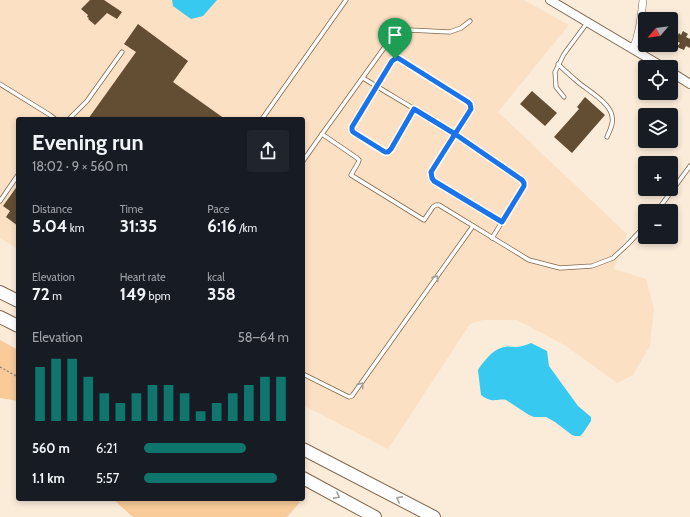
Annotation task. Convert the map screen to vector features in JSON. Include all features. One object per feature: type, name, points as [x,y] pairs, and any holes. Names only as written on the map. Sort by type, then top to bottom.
[{"type":"highway","points":[[0,292],[16,300]]},
{"type":"highway","points":[[0,317],[16,325]]},
{"type":"highway","points":[[305,450],[434,517]]},
{"type":"highway","points":[[305,479],[375,517]]},
{"type":"street","points":[[550,0],[651,60]]},
{"type":"street","points":[[633,49],[639,30],[644,0]]},
{"type":"street","points":[[678,76],[690,84]]},
{"type":"lane","points":[[263,117],[346,0]]},
{"type":"lane","points":[[305,158],[384,48],[394,38],[409,30],[450,32],[461,28],[470,21]]},
{"type":"lane","points":[[564,97],[556,87],[554,72],[564,54],[587,22]]},
{"type":"lane","points":[[71,117],[87,101],[122,52]]},
{"type":"lane","points":[[414,109],[388,152],[385,152],[352,130],[352,127],[392,61],[398,58],[432,78],[468,102],[471,109],[431,172],[432,178],[434,181],[502,222]]},
{"type":"lane","points":[[558,64],[608,107],[612,115],[612,124],[607,136]]},
{"type":"lane","points":[[363,78],[455,134],[522,180],[524,186],[492,238]]},
{"type":"lane","points":[[0,84],[52,117]]},
{"type":"lane","points":[[322,134],[359,160],[351,175],[424,220],[433,207],[436,205],[439,206],[529,260],[560,268],[592,266],[613,258],[638,233]]},
{"type":"lane","points":[[662,204],[690,166]]},
{"type":"lane","points":[[0,201],[16,178]]},
{"type":"lane","points":[[305,375],[349,397],[355,394],[473,226]]},
{"type":"path","points":[[0,367],[16,376]]},
{"type":"shaded area","points":[[0,0],[524,0],[569,25],[498,112],[627,234],[614,269],[646,279],[654,309],[650,346],[633,375],[617,383],[566,346],[517,320],[483,320],[470,324],[388,449],[305,406],[305,117],[16,117],[16,248],[0,238]]},
{"type":"shaded area","points":[[0,340],[16,349],[16,401],[0,398]]},
{"type":"shaded area","points":[[115,501],[300,502],[287,517],[133,517]]},
{"type":"water","points":[[172,0],[217,0],[203,16],[191,19],[173,6]]},
{"type":"water","points":[[531,343],[547,351],[549,366],[578,406],[591,417],[591,421],[580,436],[572,435],[546,417],[534,417],[529,415],[506,400],[491,400],[481,395],[478,370],[483,363],[501,348],[519,347]]},
{"type":"building","points":[[90,0],[104,0],[122,12],[117,19],[107,13],[95,25],[88,19],[88,15],[81,9]]},
{"type":"building","points":[[138,24],[188,61],[173,82],[222,117],[89,117],[136,52],[124,44]]},
{"type":"building","points":[[683,31],[688,34],[686,37],[690,39],[690,48],[686,46],[684,50],[678,47],[680,43],[678,42],[678,35],[679,33],[681,35]]},
{"type":"building","points":[[532,91],[557,113],[545,126],[520,104]]},
{"type":"building","points":[[585,97],[605,115],[572,153],[554,137],[579,109],[577,107]]},
{"type":"building","points":[[16,188],[16,224],[6,217],[10,211],[3,206]]},
{"type":"route","points":[[395,59],[392,61],[352,127],[353,132],[385,152],[388,152],[414,109],[455,134],[431,172],[434,181],[502,222],[524,186],[524,183],[522,180],[455,134],[471,109],[468,102],[432,78],[398,58],[395,59]]}]
